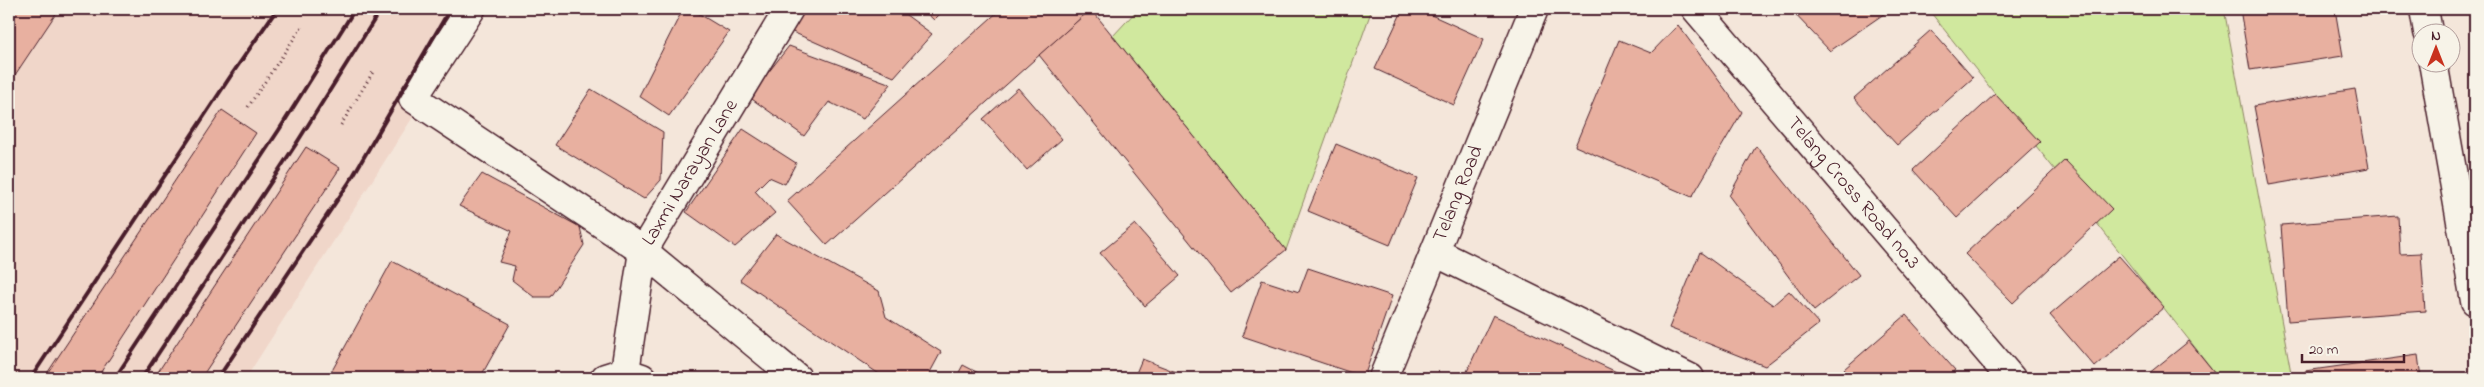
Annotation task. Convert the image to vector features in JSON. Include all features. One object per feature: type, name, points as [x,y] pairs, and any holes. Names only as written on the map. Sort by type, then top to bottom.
[{"type":"street","points":[[471,9],[413,98],[643,251],[796,378]]},
{"type":"street","name":"Laxmi Narayan Lane","points":[[624,377],[643,251],[789,9]]},
{"type":"street","name":"Telang Road","points":[[1383,378],[1534,9]]},
{"type":"street","name":"Telang Cross Road no.3","points":[[1696,9],[2004,376]]},
{"type":"street","points":[[2424,9],[2426,22]]},
{"type":"street","points":[[2435,72],[2475,301]]},
{"type":"street","points":[[1435,252],[1690,378]]},
{"type":"path","points":[[248,107],[302,25]]},
{"type":"path","points":[[341,125],[373,72]]},
{"type":"shaded area","points":[[9,9],[482,9],[246,378],[9,378]]},
{"type":"green space","points":[[1138,9],[1372,9],[1286,250],[1113,36]]},
{"type":"green space","points":[[1928,9],[2224,9],[2292,378],[2219,378]]},
{"type":"building","points":[[9,9],[59,9],[9,84]]},
{"type":"building","points":[[683,9],[691,9],[729,32],[669,116],[639,96]]},
{"type":"building","points":[[803,9],[898,9],[932,34],[894,77],[788,30]]},
{"type":"building","points":[[922,9],[945,9],[934,20]]},
{"type":"building","points":[[1001,9],[1091,9],[827,245],[787,201]]},
{"type":"building","points":[[1091,9],[1286,250],[1231,293],[1039,55]]},
{"type":"building","points":[[1403,9],[1418,9],[1484,39],[1454,105],[1375,69]]},
{"type":"building","points":[[1790,9],[1891,9],[1830,51]]},
{"type":"building","points":[[2240,9],[2335,9],[2343,56],[2250,70]]},
{"type":"building","points":[[1678,25],[1742,112],[1692,197],[1575,146],[1619,40],[1651,53]]},
{"type":"building","points":[[1931,30],[1973,78],[1897,145],[1854,98]]},
{"type":"building","points":[[789,46],[891,84],[863,119],[829,102],[804,136],[749,97]]},
{"type":"building","points":[[1018,88],[1062,139],[1027,170],[983,119]]},
{"type":"building","points":[[591,89],[663,132],[661,180],[644,199],[555,145]]},
{"type":"building","points":[[2355,89],[2369,168],[2269,185],[2254,106]]},
{"type":"building","points":[[1995,94],[2040,142],[1957,218],[1913,170]]},
{"type":"building","points":[[222,110],[256,133],[97,378],[44,378]]},
{"type":"building","points":[[743,129],[796,163],[785,184],[769,177],[755,191],[775,213],[735,247],[686,212]]},
{"type":"building","points":[[1336,144],[1418,178],[1390,245],[1308,211]]},
{"type":"building","points":[[1756,146],[1859,275],[1814,311],[1729,196]]},
{"type":"building","points":[[306,147],[340,168],[201,378],[154,378]]},
{"type":"building","points":[[2065,160],[2112,209],[2013,303],[1965,254]]},
{"type":"building","points":[[482,174],[580,227],[584,245],[550,297],[534,297],[512,280],[515,266],[499,262],[512,231],[459,206]]},
{"type":"building","points":[[2398,216],[2400,254],[2421,253],[2425,311],[2288,321],[2281,225]]},
{"type":"building","points":[[1135,224],[1180,276],[1145,306],[1100,253]]},
{"type":"building","points":[[776,234],[879,291],[886,317],[941,352],[927,378],[885,378],[740,280]]},
{"type":"building","points":[[1700,252],[1773,305],[1789,291],[1819,324],[1765,366],[1669,328]]},
{"type":"building","points":[[2119,256],[2164,307],[2095,367],[2050,315]]},
{"type":"building","points":[[392,261],[510,324],[480,378],[328,378]]},
{"type":"building","points":[[1308,268],[1392,296],[1364,377],[1242,336],[1262,280],[1299,292]]},
{"type":"building","points":[[1493,315],[1621,374],[1619,378],[1464,378]]},
{"type":"building","points":[[1906,315],[1955,370],[1946,378],[1852,378],[1844,369]]},
{"type":"building","points":[[2189,341],[2219,378],[2143,378]]},
{"type":"building","points":[[2418,355],[2421,378],[2306,378],[2305,371]]},
{"type":"building","points":[[1142,359],[1192,378],[1134,378]]},
{"type":"building","points":[[963,365],[988,378],[956,378]]},
{"type":"railway","points":[[31,378],[277,9]]},
{"type":"railway","points":[[115,378],[279,130],[355,9]]},
{"type":"railway","points":[[142,378],[298,141],[381,9]]},
{"type":"railway","points":[[218,378],[350,181],[450,9]]}]
